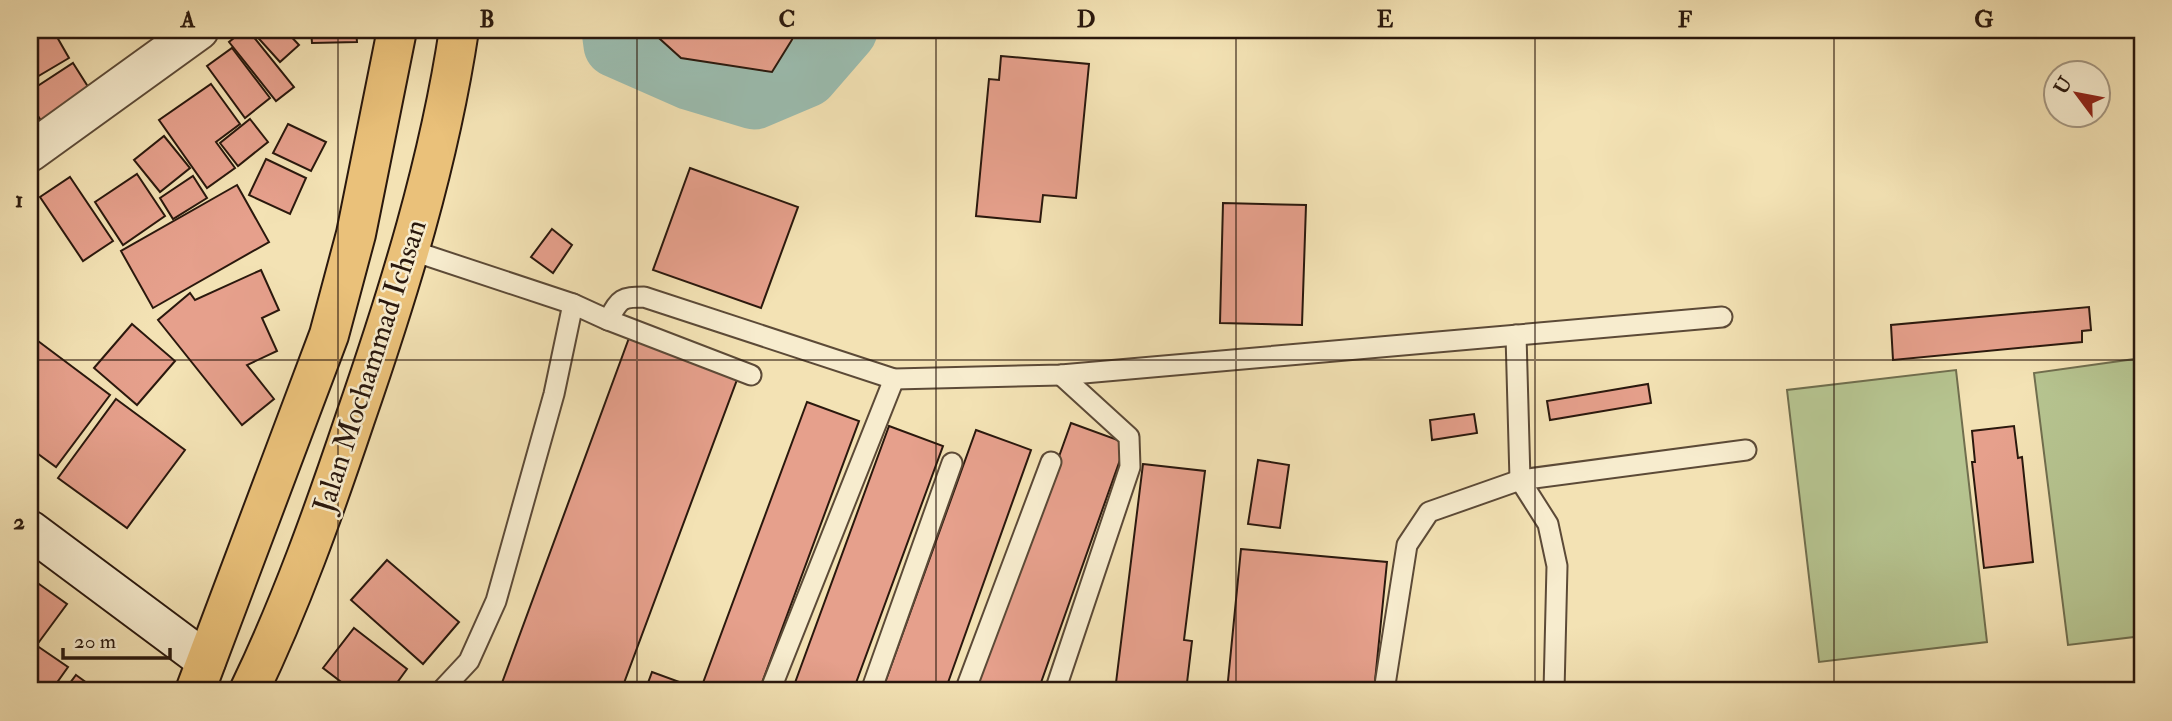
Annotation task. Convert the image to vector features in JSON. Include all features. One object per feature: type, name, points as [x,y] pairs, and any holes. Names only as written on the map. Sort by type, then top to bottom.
[{"type":"main road","name":"Jalan Mochammad Ichsan","points":[[200,676],[330,335],[356,234],[397,30]]},
{"type":"main road","name":"Jalan Mochammad Ichsan","points":[[249,691],[321,518],[390,318],[435,155],[459,30]]},
{"type":"main road","points":[[356,234],[410,250]]},
{"type":"street","points":[[34,143],[199,30]]},
{"type":"street","points":[[30,530],[200,676]]},
{"type":"lane","points":[[410,250],[573,304],[751,375]]},
{"type":"lane","points":[[608,320],[619,300],[645,296],[894,379],[1061,374],[1722,317]]},
{"type":"lane","points":[[441,691],[468,661],[496,601],[554,394],[573,304]]},
{"type":"lane","points":[[1516,335],[1520,480],[1548,524],[1557,566],[1554,691]]},
{"type":"lane","points":[[1055,691],[1130,467],[1131,450],[1129,437],[1061,374]]},
{"type":"lane","points":[[770,691],[894,379]]},
{"type":"lane","points":[[1384,691],[1406,545],[1429,512],[1520,480],[1746,450]]},
{"type":"lane","points":[[965,691],[1051,462]]},
{"type":"lane","points":[[871,691],[952,463]]},
{"type":"green space","points":[[2142,358],[2142,636],[2068,645],[2034,373]]},
{"type":"green space","points":[[1956,370],[1987,642],[1819,662],[1787,390]]},
{"type":"building","points":[[30,30],[53,30],[69,58],[30,81]]},
{"type":"building","points":[[244,30],[248,30],[294,87],[276,101],[229,42]]},
{"type":"building","points":[[251,30],[285,30],[299,45],[280,62]]},
{"type":"building","points":[[311,30],[356,30],[357,42],[312,43]]},
{"type":"building","points":[[650,30],[798,30],[772,72],[681,58]]},
{"type":"building","points":[[232,48],[270,98],[245,118],[207,66]]},
{"type":"building","points":[[1001,56],[1089,64],[1076,198],[1043,195],[1040,222],[976,216],[989,79],[999,80]]},
{"type":"building","points":[[73,63],[92,93],[43,124],[30,103],[30,91]]},
{"type":"building","points":[[211,84],[240,124],[216,142],[235,168],[207,188],[159,120]]},
{"type":"building","points":[[250,119],[268,142],[238,166],[220,143]]},
{"type":"building","points":[[288,124],[326,142],[311,171],[273,153]]},
{"type":"building","points":[[164,136],[190,168],[160,192],[134,160]]},
{"type":"building","points":[[266,159],[306,178],[290,214],[249,195]]},
{"type":"building","points":[[690,168],[798,207],[761,308],[653,270]]},
{"type":"building","points":[[137,174],[165,216],[123,245],[95,202]]},
{"type":"building","points":[[193,176],[207,198],[173,219],[160,198]]},
{"type":"building","points":[[70,177],[113,241],[83,261],[40,197]]},
{"type":"building","points":[[237,185],[269,242],[153,308],[121,251]]},
{"type":"building","points":[[1223,203],[1306,205],[1302,325],[1220,323]]},
{"type":"building","points":[[552,229],[572,245],[553,273],[531,257]]},
{"type":"building","points":[[261,270],[279,310],[262,318],[277,351],[247,365],[274,399],[242,425],[158,320],[190,293],[195,300]]},
{"type":"building","points":[[2089,307],[2091,330],[2082,331],[2082,342],[1893,360],[1891,325]]},
{"type":"building","points":[[132,324],[175,361],[137,405],[94,368]]},
{"type":"building","points":[[30,335],[110,395],[56,467],[30,448]]},
{"type":"building","points":[[629,338],[738,377],[621,691],[499,691]]},
{"type":"building","points":[[1648,384],[1651,403],[1550,420],[1547,401]]},
{"type":"building","points":[[116,399],[185,450],[127,528],[58,478]]},
{"type":"building","points":[[807,402],[859,421],[759,691],[700,691]]},
{"type":"building","points":[[1474,414],[1477,433],[1432,440],[1430,420]]},
{"type":"building","points":[[1071,423],[1126,443],[1038,691],[975,691]]},
{"type":"building","points":[[889,426],[943,446],[853,691],[792,691]]},
{"type":"building","points":[[2014,426],[2018,458],[2022,457],[2033,562],[1984,568],[1972,462],[1975,462],[1972,431]]},
{"type":"building","points":[[976,430],[1031,450],[945,691],[882,691]]},
{"type":"building","points":[[1258,460],[1289,465],[1280,528],[1248,524]]},
{"type":"building","points":[[1143,464],[1205,471],[1184,640],[1192,641],[1186,691],[1115,691]]},
{"type":"building","points":[[1241,549],[1387,562],[1374,691],[1227,691]]},
{"type":"building","points":[[387,560],[459,622],[423,664],[351,600]]},
{"type":"building","points":[[39,584],[67,604],[39,642],[30,636],[30,596]]},
{"type":"building","points":[[354,628],[407,669],[391,691],[353,691],[323,668]]},
{"type":"building","points":[[30,641],[68,667],[51,691],[30,691]]},
{"type":"building","points":[[652,672],[685,684],[682,691],[645,691]]},
{"type":"building","points":[[76,675],[98,691],[64,691]]},
{"type":"waterway","points":[[614,30],[616,45],[691,78],[754,97],[806,75],[845,30]]}]
